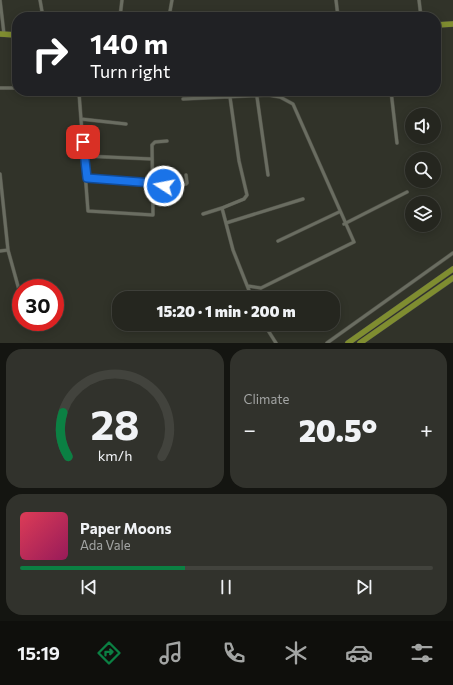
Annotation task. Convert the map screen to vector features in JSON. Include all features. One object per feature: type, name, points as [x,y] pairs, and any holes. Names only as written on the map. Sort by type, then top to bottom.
[{"type":"highway","points":[[441,25],[453,24]]},
{"type":"highway","points":[[2,34],[12,35]]},
{"type":"highway","points":[[348,343],[453,269]]},
{"type":"highway","points":[[360,343],[453,278]]},
{"type":"street","points":[[0,0],[2,34]]},
{"type":"street","points":[[40,0],[42,12]]},
{"type":"street","points":[[121,12],[122,0]]},
{"type":"street","points":[[170,12],[172,0]]},
{"type":"street","points":[[336,0],[337,12]]},
{"type":"street","points":[[419,0],[420,12]]},
{"type":"street","points":[[0,88],[12,88]]},
{"type":"street","points":[[79,96],[87,178],[87,210],[90,212],[153,215],[152,159],[154,142],[167,141]]},
{"type":"street","points":[[183,100],[257,96],[268,175]]},
{"type":"street","points":[[248,286],[260,288],[354,242],[344,224],[293,104],[277,96]]},
{"type":"street","points":[[392,96],[397,143]]},
{"type":"street","points":[[202,214],[244,199],[247,195],[239,161],[230,97]]},
{"type":"street","points":[[81,119],[126,124]]},
{"type":"street","points":[[84,156],[152,159]]},
{"type":"street","points":[[0,174],[8,250],[16,279]]},
{"type":"street","points":[[87,178],[153,185],[186,184],[186,175]]},
{"type":"street","points":[[344,224],[407,192]]},
{"type":"street","points":[[226,222],[303,199]]},
{"type":"street","points":[[222,208],[233,250],[250,291]]},
{"type":"street","points":[[278,241],[339,212]]},
{"type":"street","points":[[0,251],[8,250]]},
{"type":"street","points":[[327,343],[453,253]]},
{"type":"street","points":[[268,331],[276,343]]},
{"type":"route","points":[[83,142],[87,178],[153,183],[153,187],[164,186]]}]
